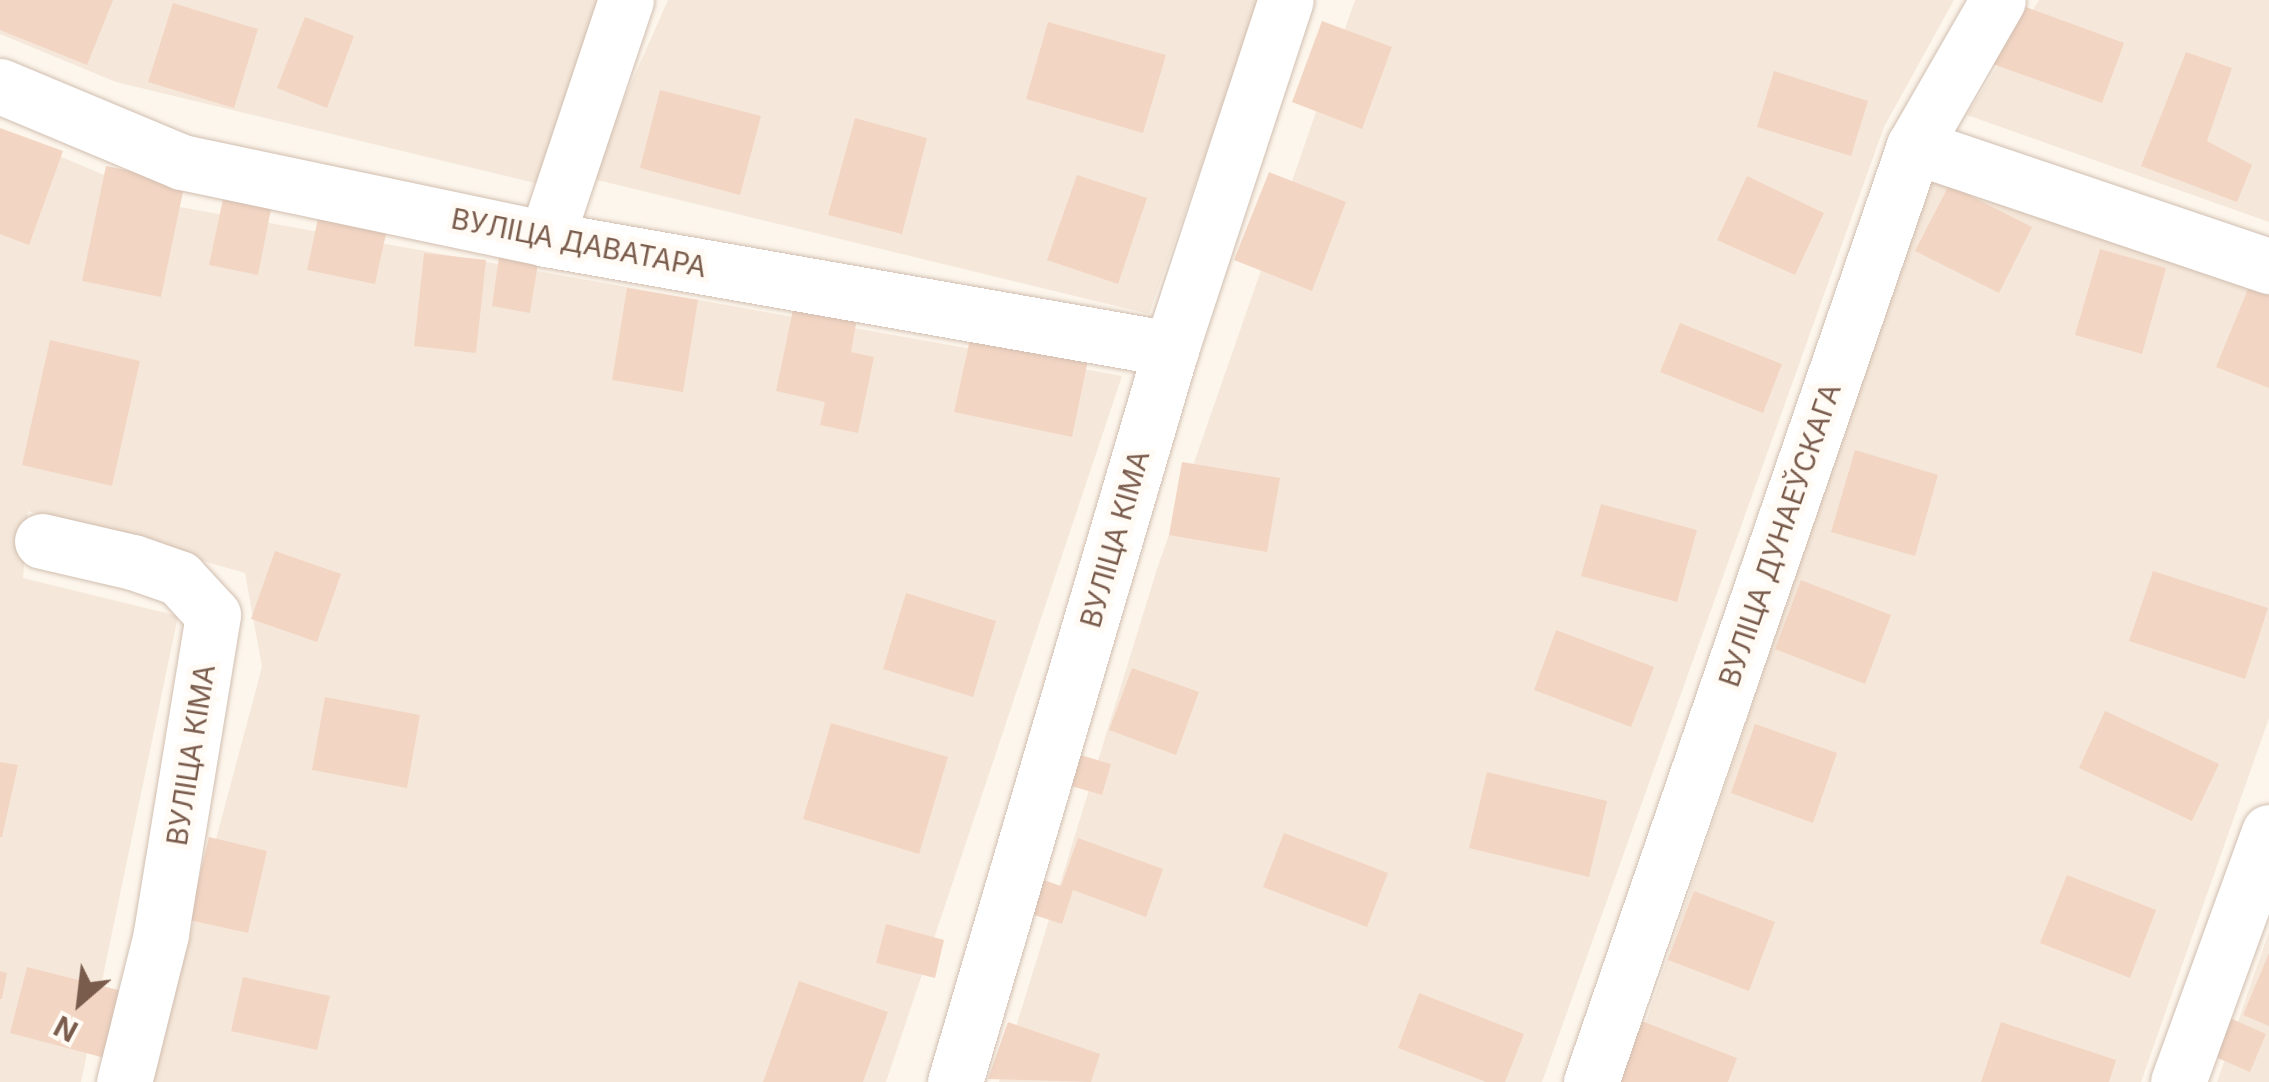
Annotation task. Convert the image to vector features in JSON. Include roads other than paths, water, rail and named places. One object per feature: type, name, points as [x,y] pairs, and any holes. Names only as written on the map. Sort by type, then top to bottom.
[{"type":"street","points":[[546,239],[626,0]]},
{"type":"street","name":"ВУЛІЦА КІМА","points":[[955,1082],[1171,349],[1286,0]]},
{"type":"street","name":"ВУЛІЦА ДУНАЕЎСКАГА","points":[[1592,1082],[1914,146],[1998,0]]},
{"type":"street","name":"ВУЛІЦА ДАВАТАРА","points":[[0,86],[182,162],[546,239],[1171,349]]},
{"type":"street","points":[[1914,146],[2269,266]]},
{"type":"street","name":"ВУЛІЦА КІМА","points":[[42,540],[132,562],[178,578],[213,615],[162,934],[124,1082]]},
{"type":"street","points":[[2178,1082],[2269,832]]}]
